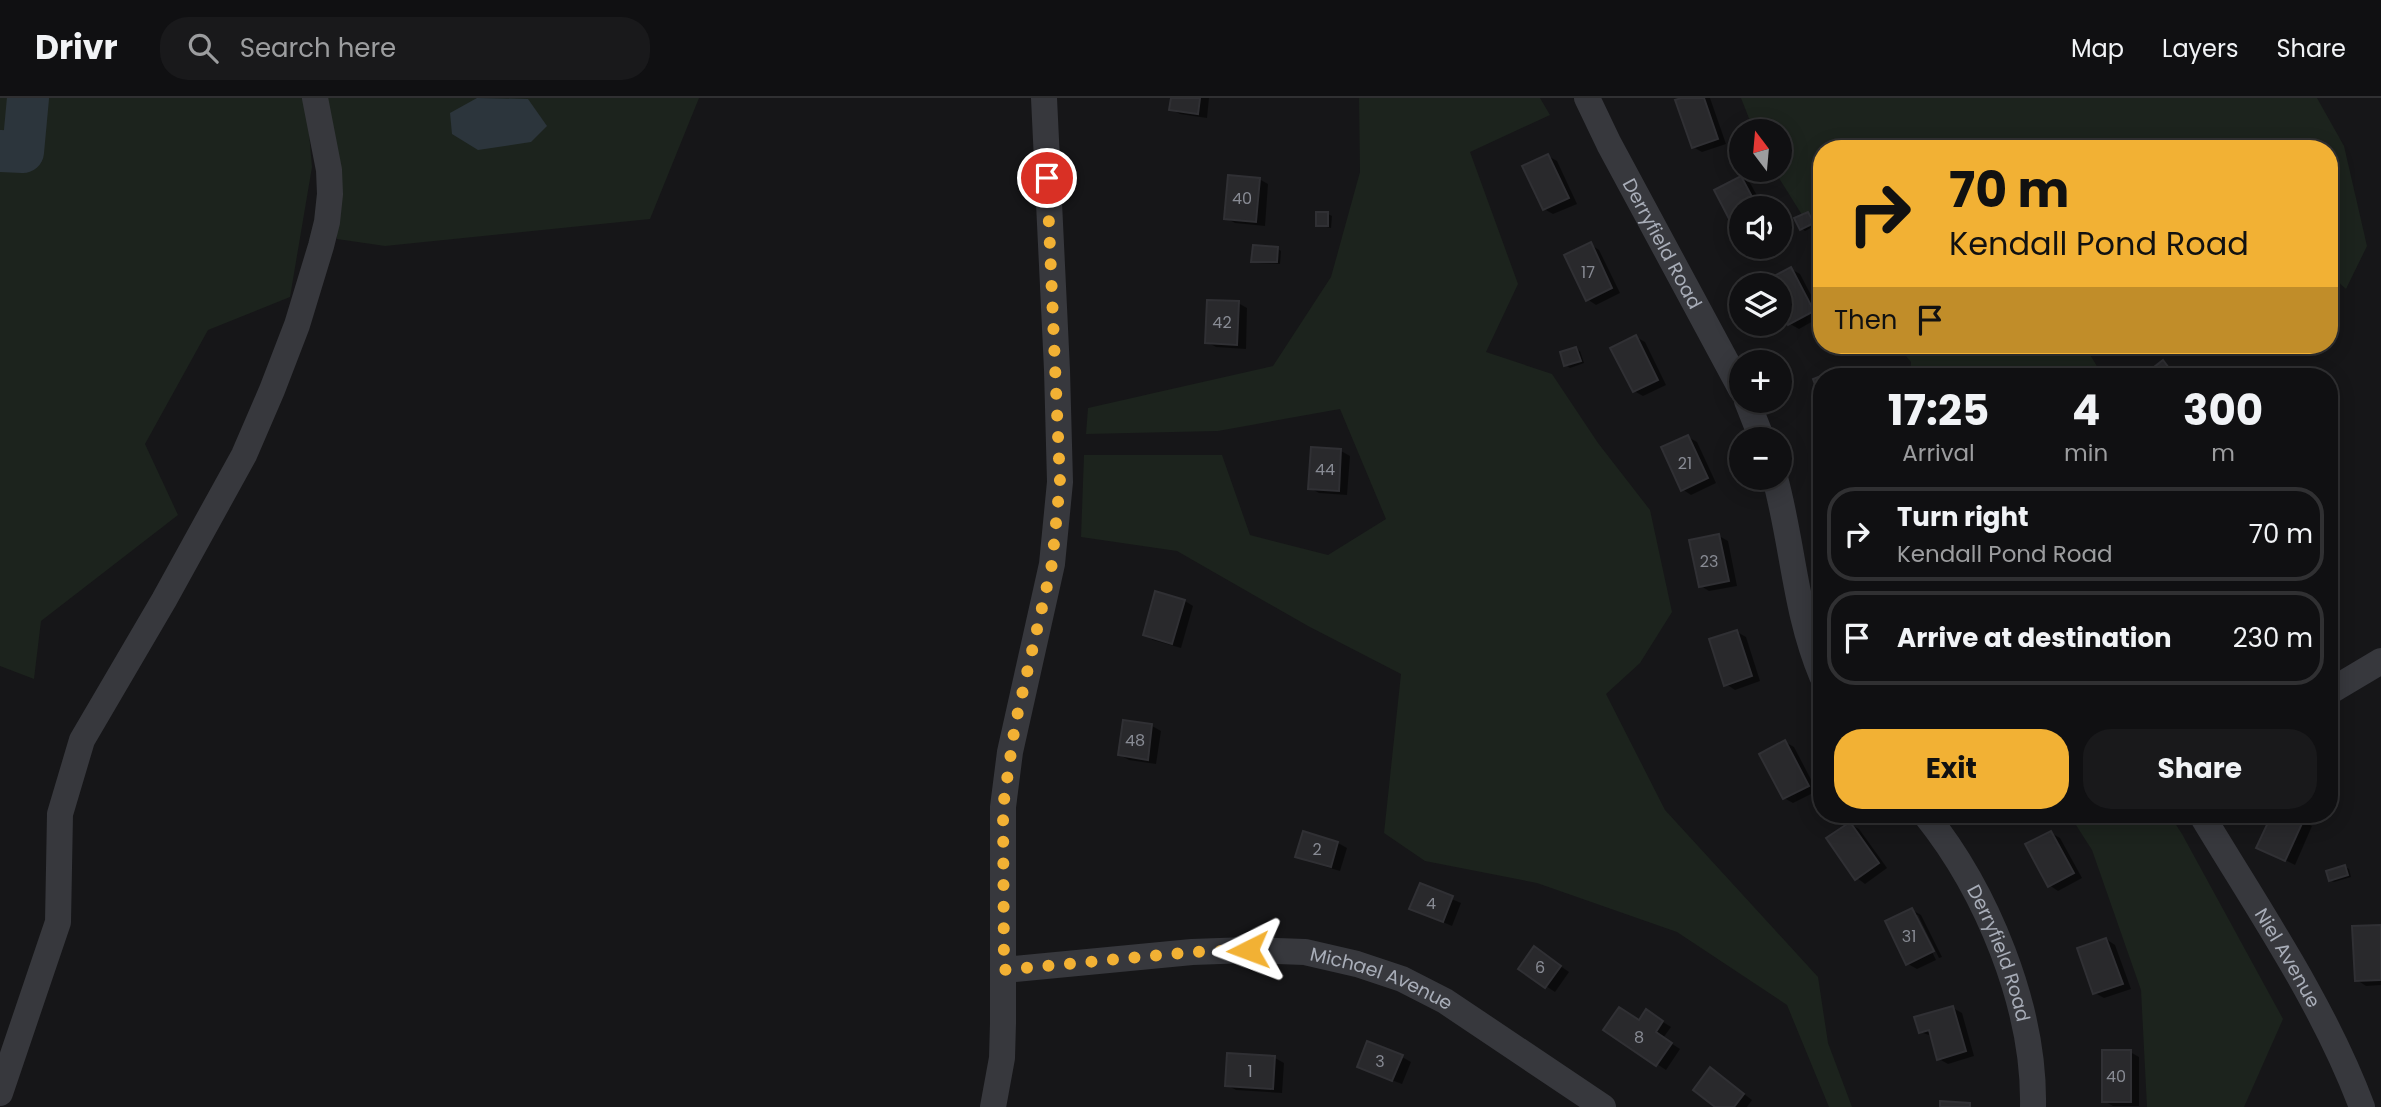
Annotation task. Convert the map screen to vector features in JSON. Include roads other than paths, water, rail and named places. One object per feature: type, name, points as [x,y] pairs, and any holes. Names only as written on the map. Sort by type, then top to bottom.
[{"type":"street","points":[[0,1093],[58,922],[60,814],[82,740],[164,600],[244,455],[297,326],[327,222],[330,194],[329,170],[315,98]]},
{"type":"street","points":[[993,1107],[1002,1058],[1003,807],[1015,725],[1052,564],[1060,482],[1044,98]]},
{"type":"street","name":"Derryfield Road","points":[[1587,98],[1729,367]]},
{"type":"street","points":[[1777,490],[1798,601],[1813,654]]},
{"type":"street","points":[[2338,687],[2381,661]]},
{"type":"street","name":"Derryfield Road","points":[[1931,823],[1973,889],[2003,953],[2025,1028],[2033,1107]]},
{"type":"street","name":"Niel Avenue","points":[[2206,823],[2318,1010],[2345,1061],[2362,1107]]},
{"type":"street","name":"Michael Avenue","points":[[1004,970],[1192,952],[1305,952],[1357,964],[1402,979],[1445,1002],[1603,1107]]},
{"type":"waterway","points":[[0,151],[23,152],[28,98]]}]
